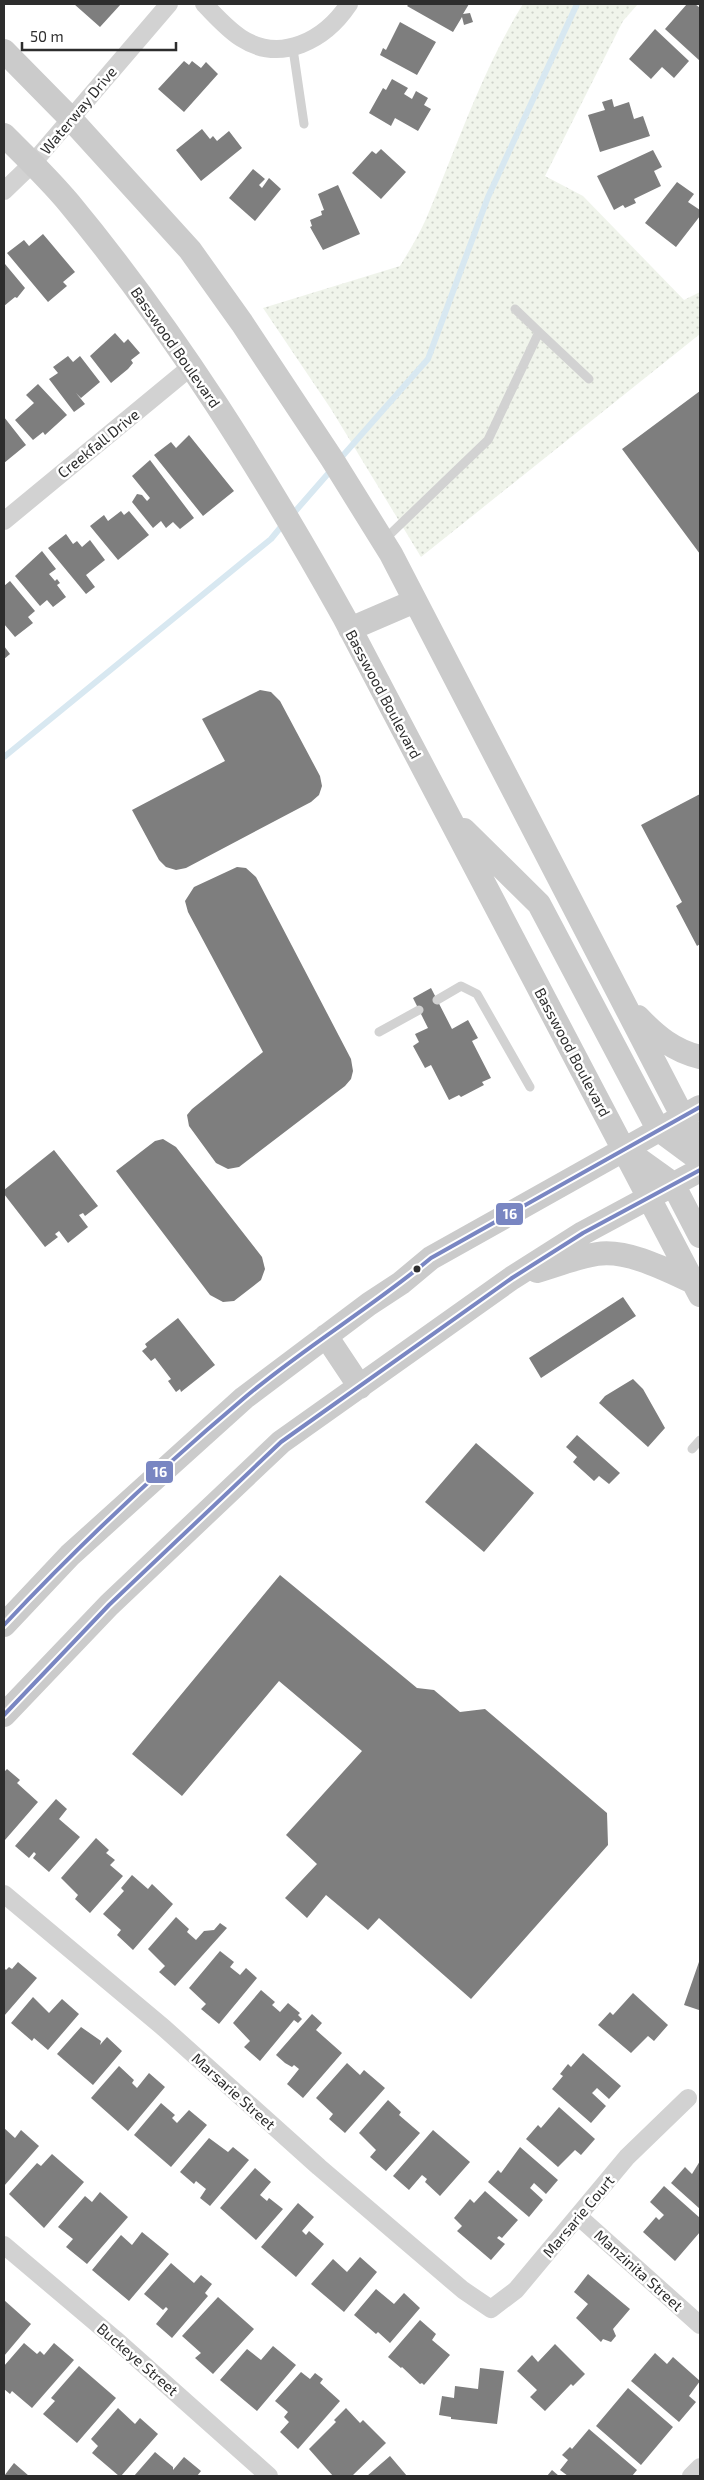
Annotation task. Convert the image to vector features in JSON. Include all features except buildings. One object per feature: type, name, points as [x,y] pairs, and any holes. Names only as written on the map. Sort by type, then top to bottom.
[{"type":"main road","points":[[4,51],[70,118],[190,250],[242,323],[320,441],[383,542],[621,998],[692,1112],[700,1150]]},
{"type":"main road","name":"Basswood Boulevard","points":[[4,135],[69,202],[156,316],[192,366],[270,487],[350,629],[697,1288]]},
{"type":"main road","points":[[350,629],[415,602]]},
{"type":"main road","points":[[448,815],[539,904],[658,1130],[700,1160]]},
{"type":"main road","points":[[621,998],[656,1036],[682,1052],[700,1057]]},
{"type":"main road","points":[[4,1625],[70,1555],[179,1456],[244,1398],[326,1336],[401,1283],[431,1258],[623,1148],[692,1112]]},
{"type":"main road","points":[[623,1148],[673,1184],[700,1236]]},
{"type":"main road","points":[[4,1715],[109,1605],[281,1442],[512,1278],[583,1233],[648,1196],[700,1170]]},
{"type":"main road","points":[[512,1278],[599,1253],[648,1262],[697,1288]]},
{"type":"main road","points":[[326,1336],[360,1387]]},
{"type":"street","name":"Waterway Drive","points":[[4,191],[32,164],[169,4]]},
{"type":"street","points":[[204,4],[241,38],[268,49],[288,49],[334,23],[349,4]]},
{"type":"street","name":"Creekfall Drive","points":[[4,521],[192,366]]},
{"type":"street","name":"Marsarie Street","points":[[4,1894],[164,2028],[319,2167],[462,2290]]},
{"type":"street","name":"Marsarie Court","points":[[462,2290],[491,2309],[516,2290],[627,2157],[688,2098]]},
{"type":"street","name":"Manzinita Street","points":[[578,2216],[700,2325]]},
{"type":"street","name":"Buckeye Street","points":[[4,2245],[115,2339],[269,2476]]},
{"type":"street","points":[[691,2476],[700,2467]]},
{"type":"lane","points":[[288,49],[304,124]]},
{"type":"lane","points":[[516,310],[589,378]]},
{"type":"lane","points":[[383,542],[488,440],[539,332]]},
{"type":"lane","points":[[437,1000],[461,986],[477,994],[530,1088]]},
{"type":"lane","points":[[379,1032],[419,1010]]},
{"type":"lane","points":[[692,1449],[700,1440]]},
{"type":"shaded area","points":[[523,4],[638,4],[623,21],[545,176],[583,196],[684,300],[700,292],[700,334],[421,557],[331,409],[263,308],[400,266],[426,219],[494,56]]},
{"type":"waterway","points":[[339,460],[428,359],[488,197],[577,4]]},
{"type":"waterway","points":[[292,515],[333,468]]},
{"type":"waterway","points":[[4,757],[271,539],[285,522]]},
{"type":"transit line","name":"16","points":[[4,1625],[90,1537],[150,1481],[243,1399],[289,1362],[385,1294],[431,1258],[700,1107]]},
{"type":"transit line","name":"16","points":[[4,1715],[109,1605],[281,1442],[512,1278],[583,1233],[700,1170]]}]
